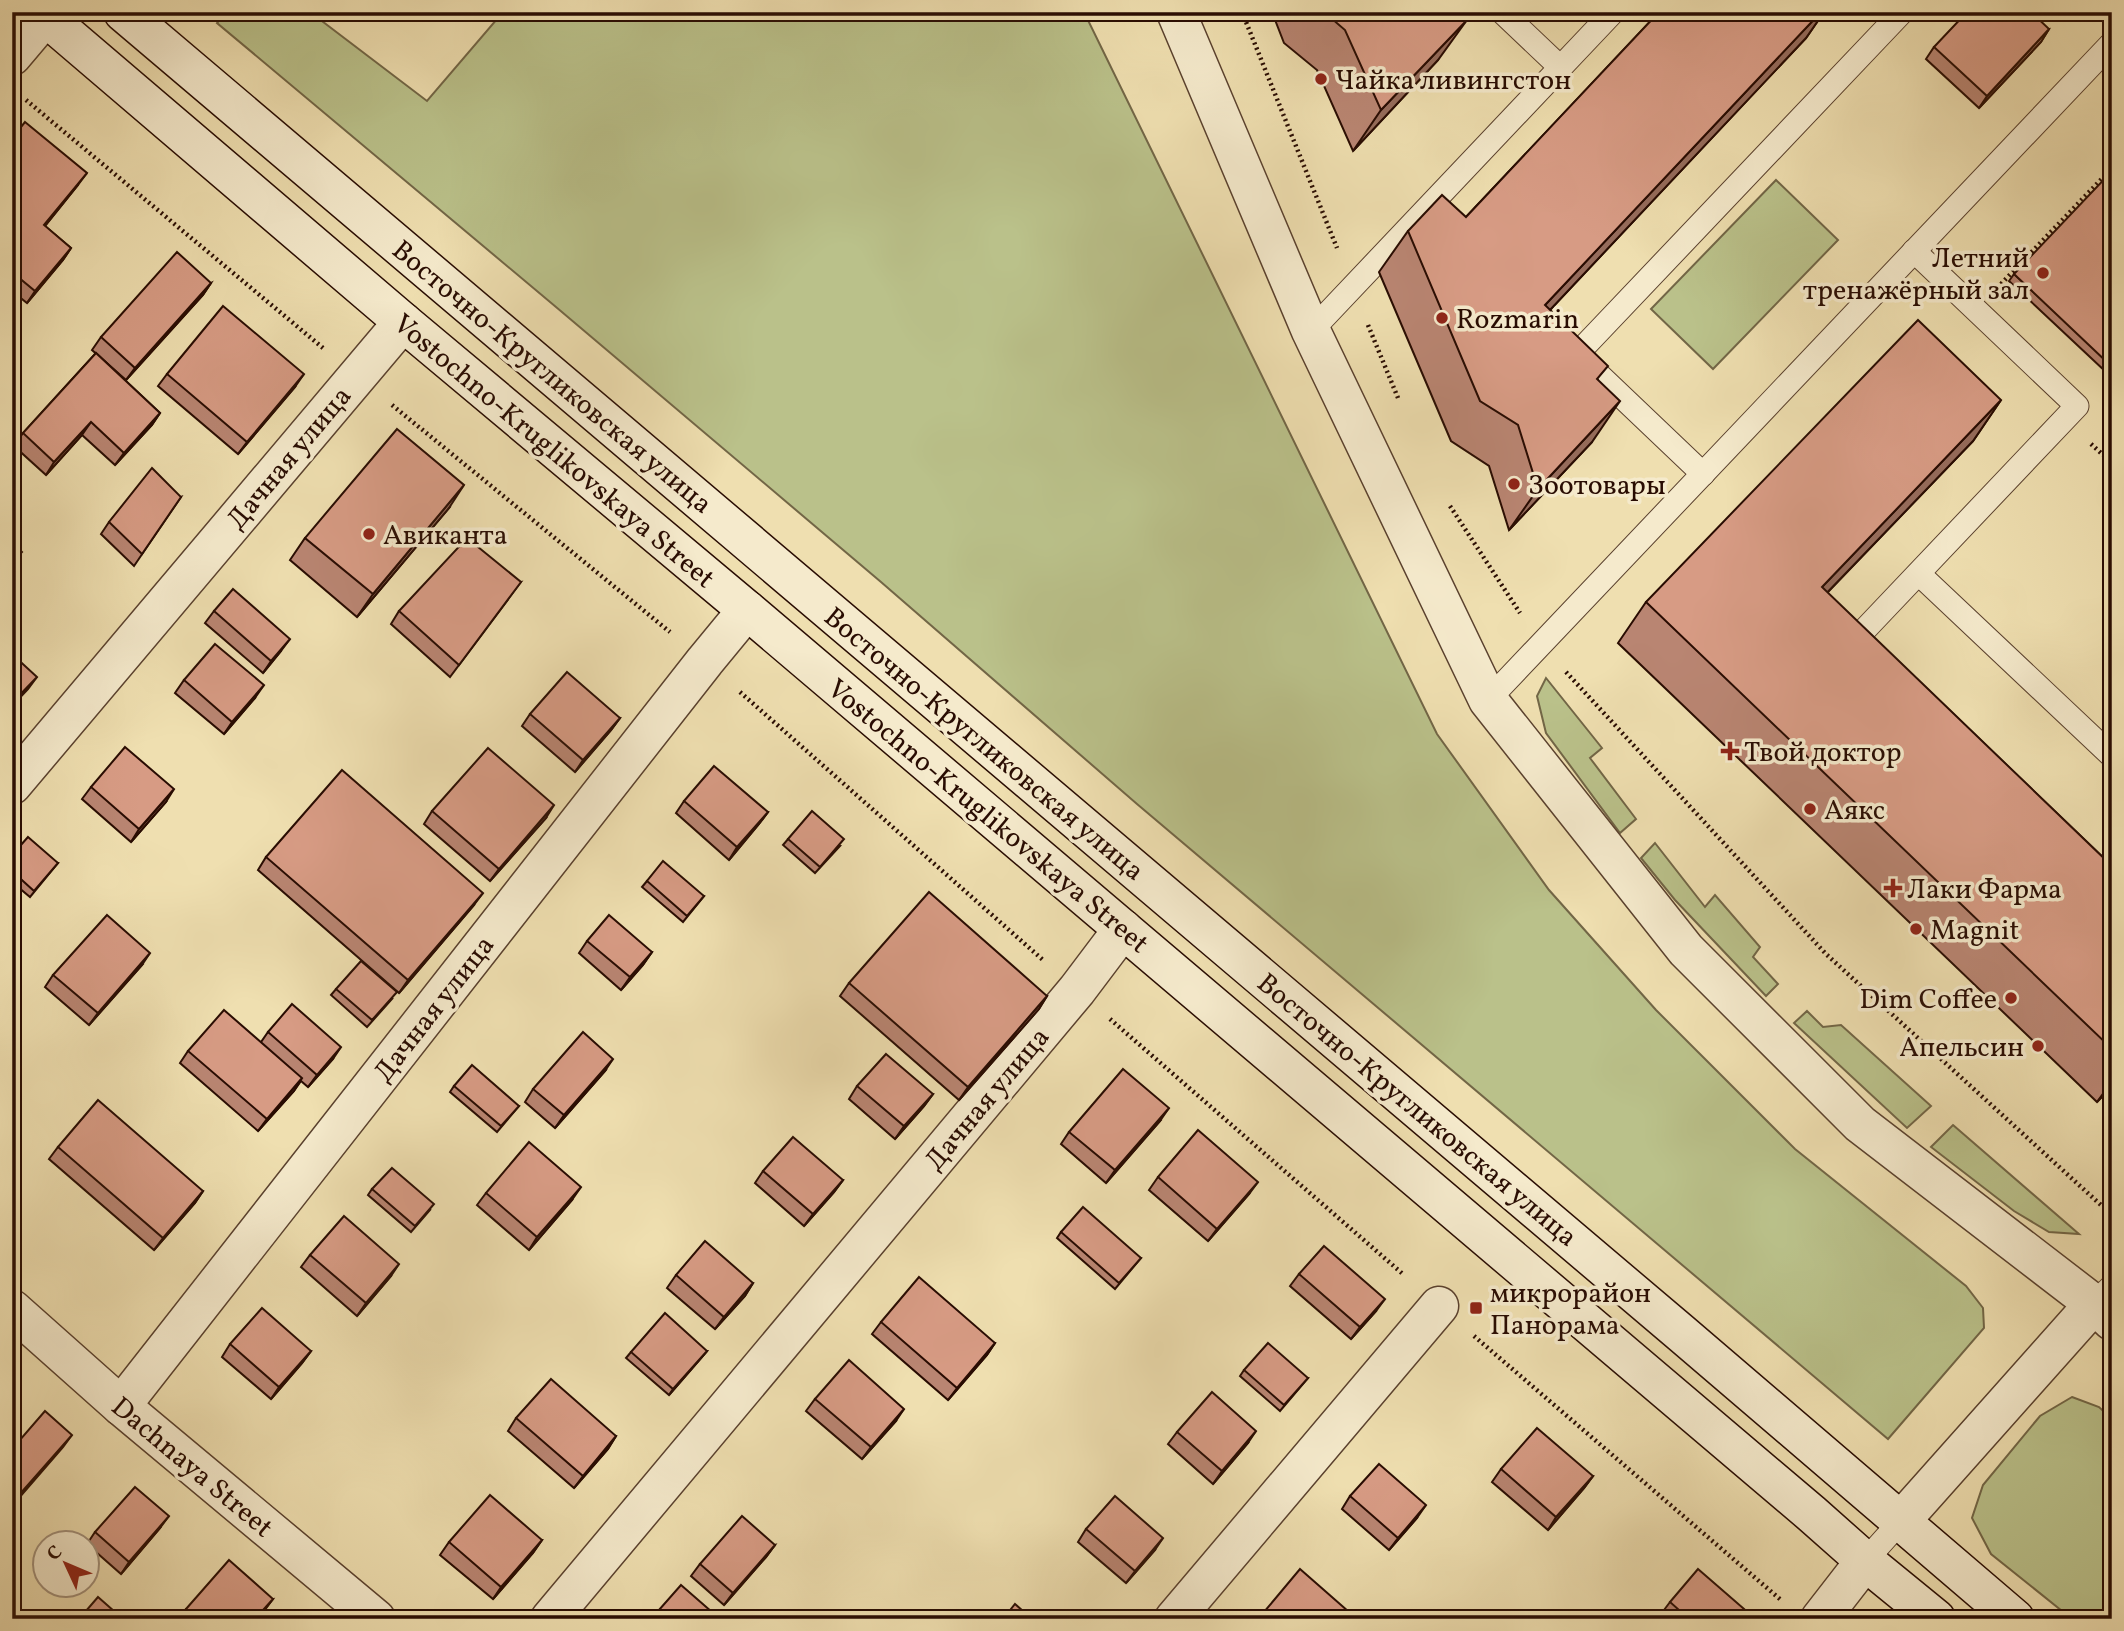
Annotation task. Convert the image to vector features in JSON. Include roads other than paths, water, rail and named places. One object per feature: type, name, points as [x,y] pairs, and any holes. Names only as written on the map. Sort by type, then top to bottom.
[{"type":"street","name":"Восточно-Кругликовская улица","points":[[123,12],[2015,1619]]},
{"type":"street","points":[[1176,12],[1311,331],[1488,700],[1686,950],[1860,1124],[2106,1304],[1900,1522]]},
{"type":"street","points":[[12,56],[43,14]]},
{"type":"street","name":"Vostochno-Kruglikovskaya Street","points":[[43,14],[403,322],[747,610],[1936,1619]]},
{"type":"street","name":"Дачная улица","points":[[12,785],[403,322]]},
{"type":"street","name":"Дачная улица","points":[[121,1406],[747,610]]},
{"type":"street","name":"Дачная улица","points":[[550,1619],[1077,990],[1124,929]]},
{"type":"street","points":[[1174,1619],[1439,1306]]},
{"type":"street","name":"Dachnaya Street","points":[[12,1309],[121,1406],[376,1619]]},
{"type":"street","points":[[1820,1619],[1866,1561]]},
{"type":"lane","points":[[1502,12],[1560,67]]},
{"type":"lane","points":[[1311,331],[1612,12]]},
{"type":"lane","points":[[1703,474],[1577,354],[1902,12]]},
{"type":"lane","points":[[1488,700],[2112,43]]},
{"type":"lane","points":[[1873,661],[1853,642],[2077,406],[1914,251]]},
{"type":"lane","points":[[1919,574],[2112,756]]},
{"type":"lane","points":[[1866,1561],[1900,1522]]},
{"type":"place","name":"Чайка ливингстон","points":[[1321,79]]},
{"type":"place","name":"Летний тренажёрный зал","points":[[2043,273]]},
{"type":"place","name":"Rozmarin","points":[[1442,318]]},
{"type":"place","name":"Зоотовары","points":[[1514,484]]},
{"type":"place","name":"Авиканта","points":[[369,534]]},
{"type":"place","name":"Твой доктор","points":[[1730,751]]},
{"type":"place","name":"Аякс","points":[[1810,809]]},
{"type":"place","name":"Лаки Фарма","points":[[1893,888]]},
{"type":"place","name":"Magnit","points":[[1916,929]]},
{"type":"place","name":"Dim Coffee","points":[[2011,998]]},
{"type":"place","name":"Апельсин","points":[[2038,1046]]},
{"type":"place","name":"микрорайон Панорама","points":[[1476,1308]]}]
